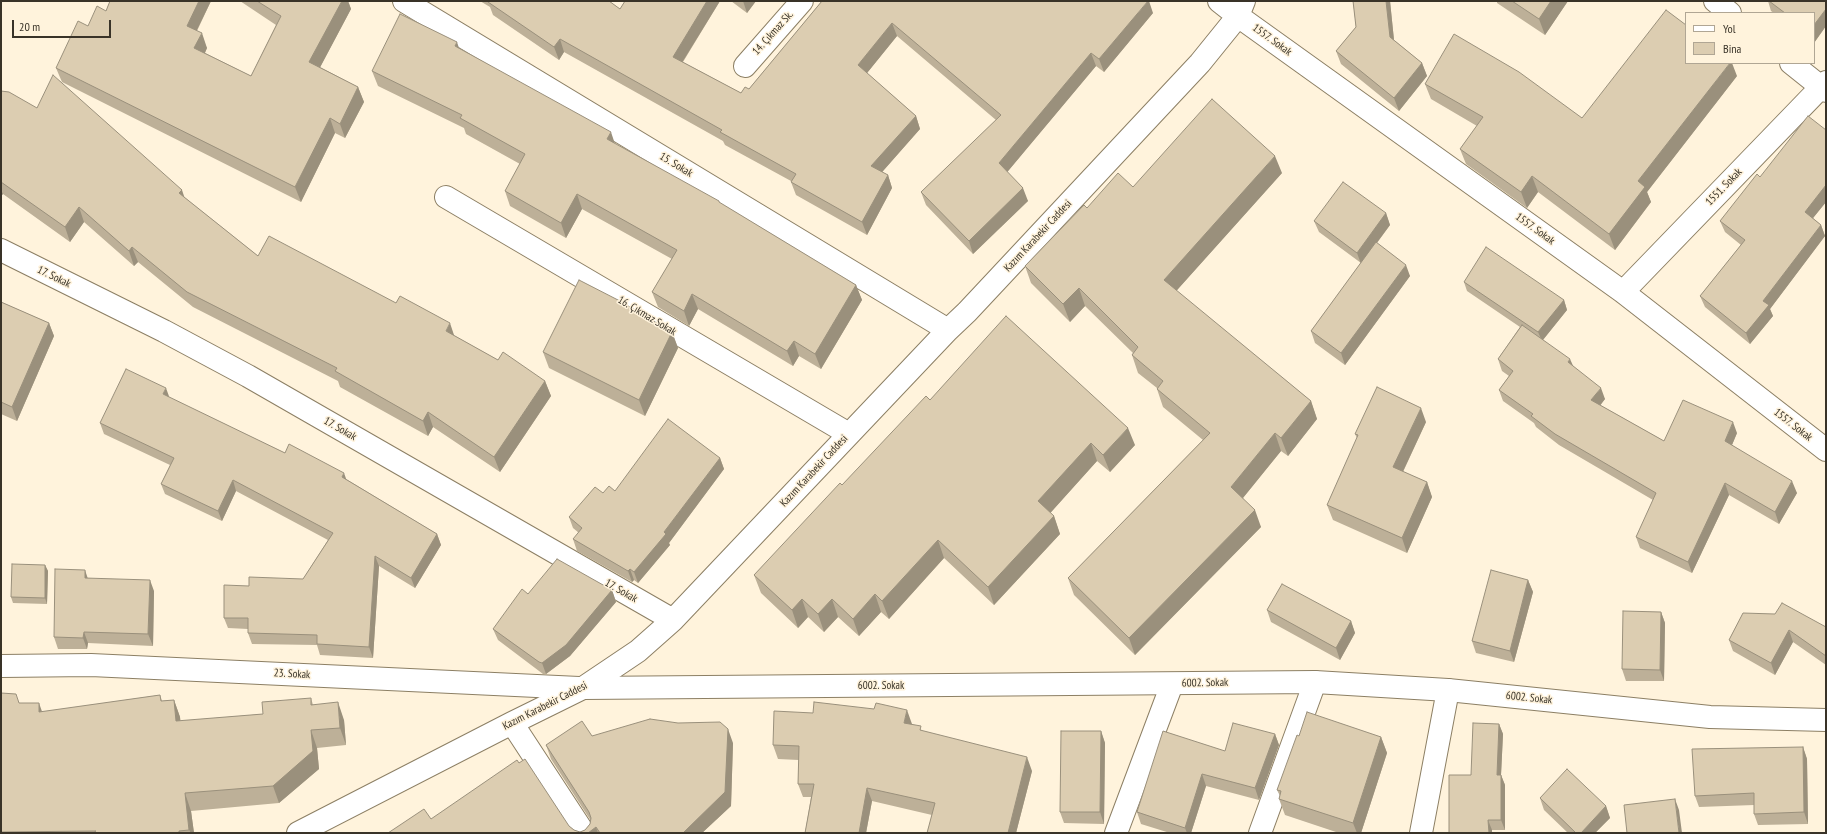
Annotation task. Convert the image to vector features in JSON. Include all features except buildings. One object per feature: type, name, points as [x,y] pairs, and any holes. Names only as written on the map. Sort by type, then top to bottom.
[{"type":"street","name":"15. Sokak","points":[[404,1],[948,330]]},
{"type":"street","name":"14. Çıkmaz Sk.","points":[[744,66],[802,1]]},
{"type":"street","name":"1557. Sokak","points":[[1219,1],[1241,9],[1623,292],[1826,450]]},
{"type":"street","points":[[1715,1],[1729,12]]},
{"type":"street","name":"Kazım Karabekir Caddesi","points":[[298,833],[512,722],[583,688],[638,650],[673,620],[948,330],[967,312],[1200,63],[1241,9]]},
{"type":"street","points":[[1792,64],[1824,87]]},
{"type":"street","name":"1551. Sokak","points":[[1623,292],[1824,87]]},
{"type":"street","name":"16. Çıkmaz Sokak","points":[[446,197],[849,434]]},
{"type":"street","name":"17. Sokak","points":[[1,250],[164,331],[248,376],[673,620]]},
{"type":"street","name":"23. Sokak","points":[[1,666],[90,665],[583,688]]},
{"type":"street","points":[[1260,833],[1315,682]]},
{"type":"street","name":"6002. Sokak","points":[[583,688],[1315,682],[1448,690],[1710,717],[1826,720]]},
{"type":"street","points":[[1116,833],[1172,684]]},
{"type":"street","points":[[1421,833],[1448,690]]},
{"type":"street","points":[[512,722],[584,833]]}]
